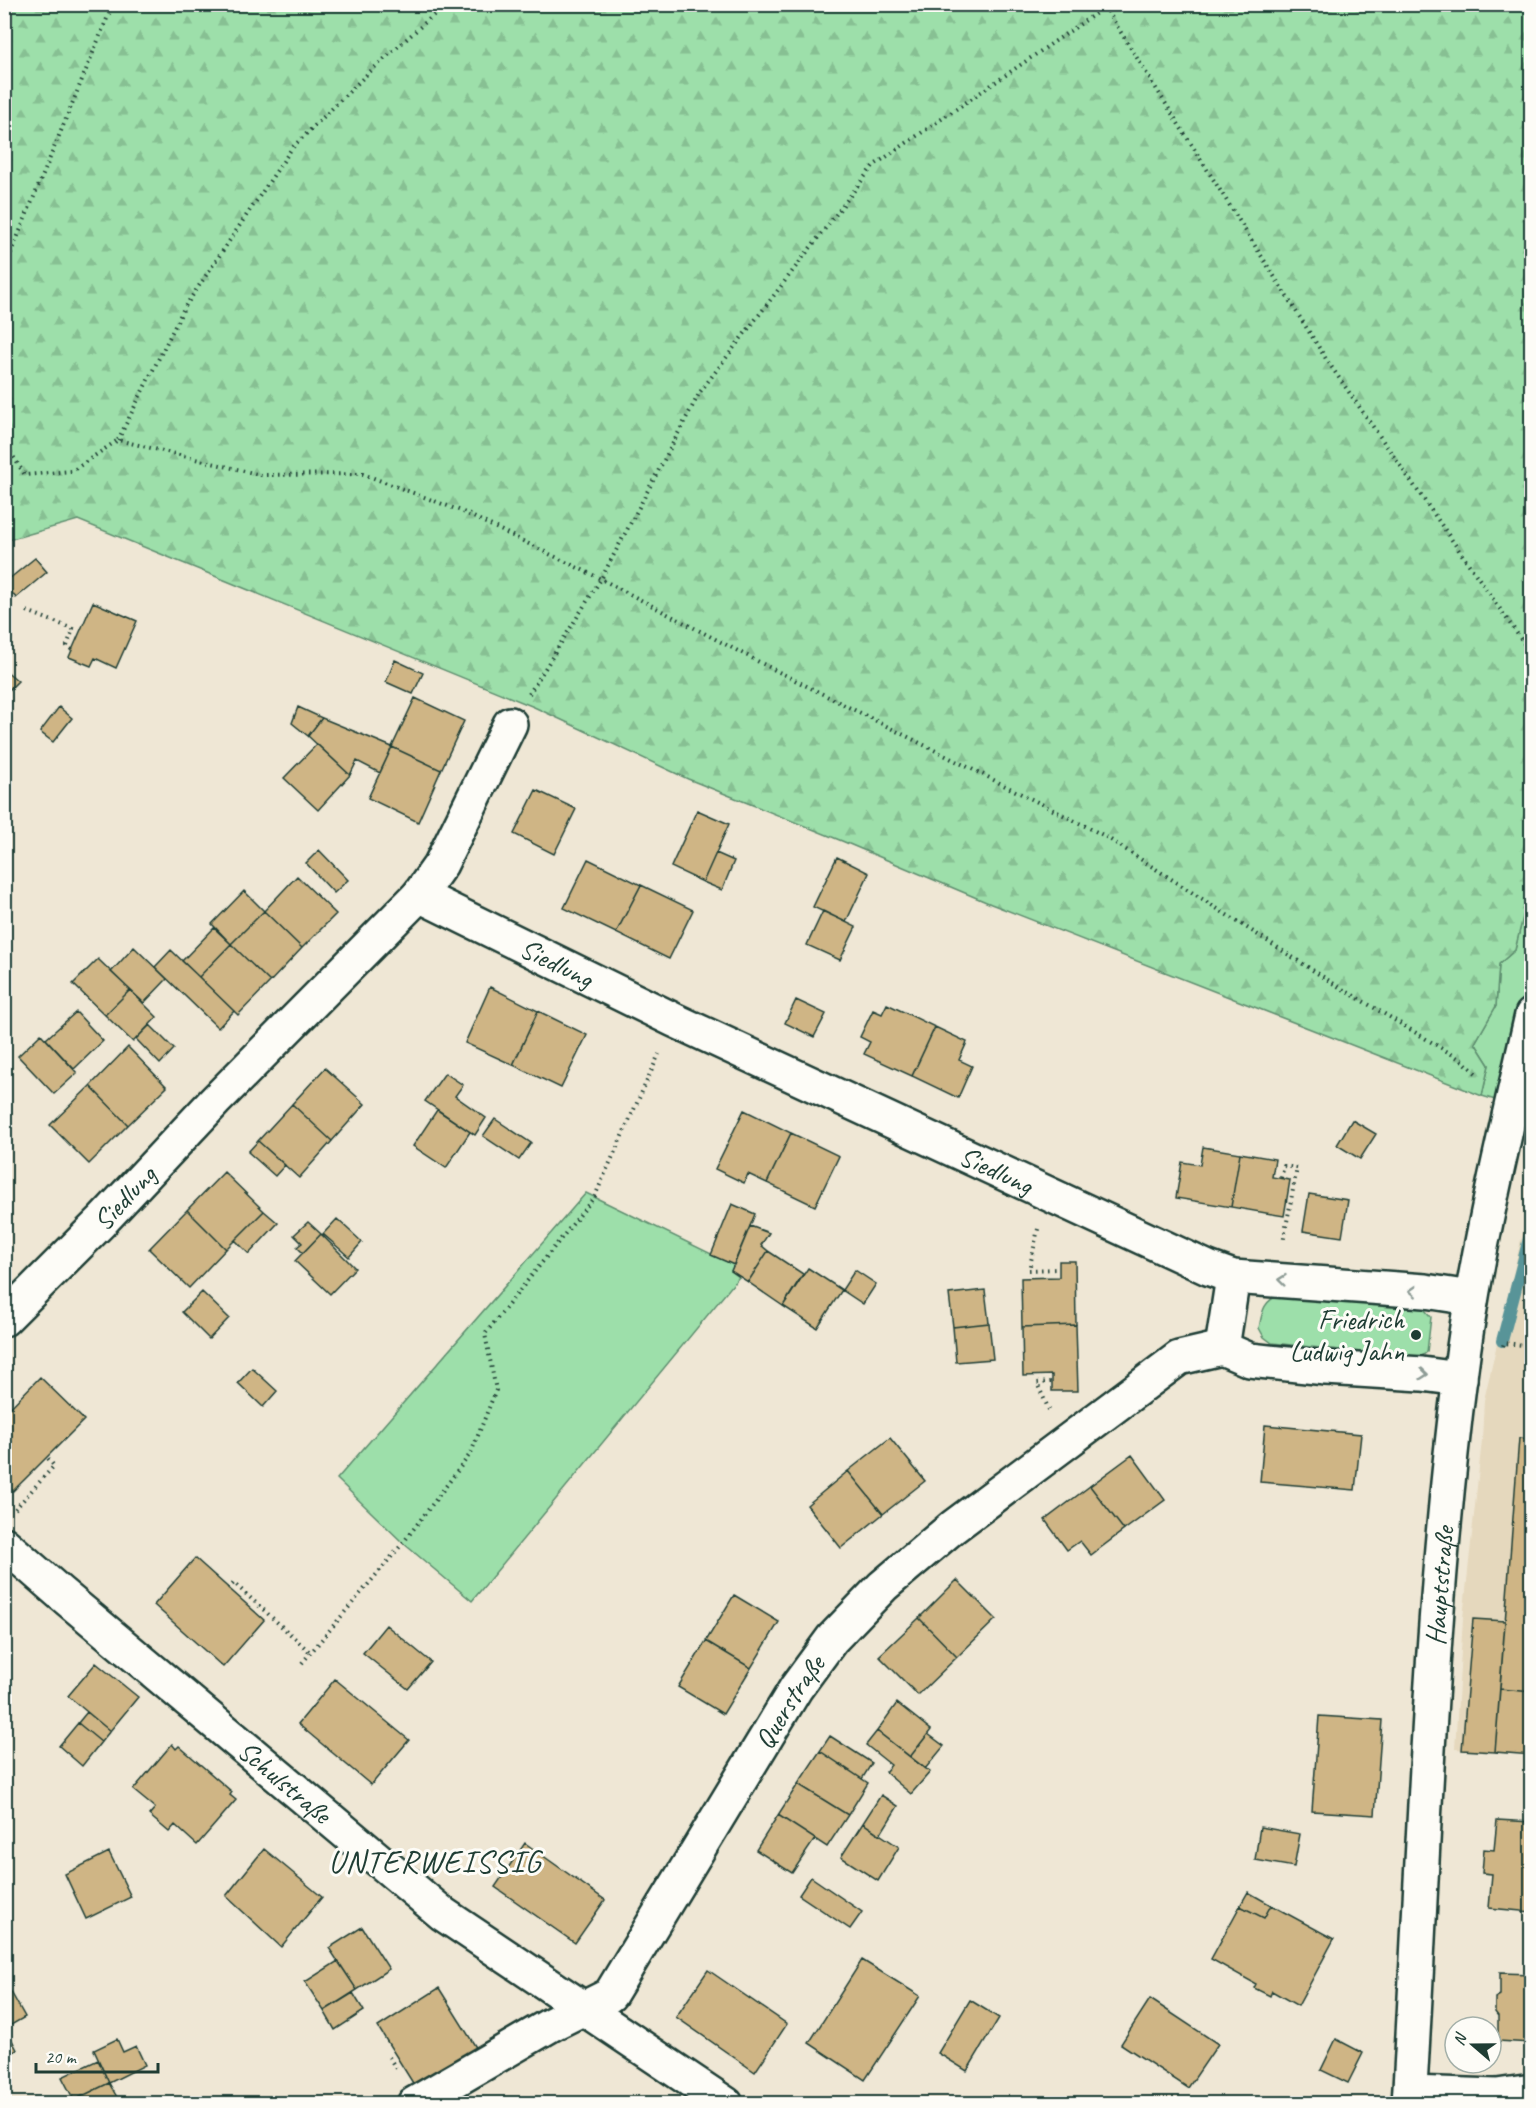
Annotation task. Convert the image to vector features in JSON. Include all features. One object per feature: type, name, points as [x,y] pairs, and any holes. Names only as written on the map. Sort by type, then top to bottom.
[{"type":"street","points":[[419,896],[441,864],[510,724]]},
{"type":"street","name":"Siedlung","points":[[4,1319],[102,1222],[215,1101],[419,896],[674,1020],[1198,1263],[1233,1277],[1425,1291],[1471,1298]]},
{"type":"street","name":"Hauptstraße","points":[[1532,1015],[1471,1298],[1460,1379],[1442,1549],[1430,1713],[1409,2098],[1497,2096],[1532,2091]]},
{"type":"street","points":[[1233,1277],[1222,1348],[1250,1360],[1460,1379]]},
{"type":"street","name":"Querstraße","points":[[414,2103],[582,2008],[610,1995],[796,1688],[832,1639],[872,1597],[953,1527],[1179,1358],[1222,1348]]},
{"type":"street","name":"Schulstraße","points":[[8,1528],[59,1592],[443,1914],[726,2103]]},
{"type":"path","points":[[4,270],[113,4]]},
{"type":"path","points":[[4,442],[25,475],[72,471],[118,440],[184,308],[292,148],[365,76],[446,4]]},
{"type":"path","points":[[1099,4],[1105,7],[1328,362],[1532,655]]},
{"type":"path","points":[[510,724],[601,579],[700,392],[873,166],[1105,7],[1114,4]]},
{"type":"path","points":[[118,440],[261,476],[363,474],[461,511],[601,579],[759,662],[1103,835],[1331,981],[1463,1060],[1484,1080]]},
{"type":"path","points":[[27,611],[73,629],[67,646],[72,650]]},
{"type":"path","points":[[303,1663],[403,1543],[471,1453],[496,1390],[485,1334],[595,1196],[674,1020]]},
{"type":"path","points":[[1281,1178],[1284,1166],[1298,1168],[1282,1246]]},
{"type":"path","points":[[1040,1222],[1029,1270],[1058,1269]]},
{"type":"path","points":[[1508,1344],[1532,1346]]},
{"type":"path","points":[[1051,1382],[1037,1383],[1052,1419]]},
{"type":"path","points":[[8,1528],[54,1466],[46,1456]]},
{"type":"path","points":[[228,1589],[234,1583],[311,1653]]},
{"type":"shaded area","points":[[1531,1197],[1531,1755],[1455,1749],[1463,1618],[1482,1440],[1484,1400]]},
{"type":"green space","points":[[5,4],[1531,5],[1532,880],[1515,950],[1499,964],[1496,1006],[1475,1043],[1489,1065],[1482,1096],[991,904],[688,779],[534,707],[78,520],[5,541]]},
{"type":"green space","points":[[1531,880],[1531,1111],[1482,1096],[1489,1065],[1475,1043],[1496,1006],[1499,964],[1515,950]]},
{"type":"green space","points":[[586,1193],[734,1265],[731,1271],[739,1277],[472,1601],[403,1543],[337,1479]]},
{"type":"green space","points":[[1279,1296],[1424,1309],[1431,1317],[1427,1352],[1419,1358],[1272,1343],[1264,1337],[1259,1328],[1266,1304]]},
{"type":"building","points":[[35,558],[47,572],[16,598],[4,583]]},
{"type":"building","points":[[93,602],[137,621],[116,668],[95,658],[91,666],[69,657]]},
{"type":"building","points":[[395,660],[423,673],[413,694],[386,682]]},
{"type":"building","points":[[4,669],[18,681],[4,695]]},
{"type":"building","points":[[415,698],[464,721],[441,770],[392,747]]},
{"type":"building","points":[[59,707],[72,718],[53,742],[40,732]]},
{"type":"building","points":[[298,707],[322,718],[308,736],[292,723]]},
{"type":"building","points":[[322,718],[392,747],[380,773],[357,761],[350,775],[308,736]]},
{"type":"building","points":[[317,744],[350,775],[318,810],[284,778]]},
{"type":"building","points":[[392,747],[441,770],[418,822],[368,798]]},
{"type":"building","points":[[536,790],[576,809],[554,854],[514,834]]},
{"type":"building","points":[[697,810],[729,824],[703,882],[671,867]]},
{"type":"building","points":[[319,850],[348,880],[334,893],[306,863]]},
{"type":"building","points":[[716,853],[734,861],[722,890],[703,882]]},
{"type":"building","points":[[837,857],[869,873],[846,922],[813,907]]},
{"type":"building","points":[[588,859],[641,885],[616,933],[564,908]]},
{"type":"building","points":[[297,876],[336,914],[302,948],[264,911]]},
{"type":"building","points":[[641,885],[693,910],[669,959],[616,933]]},
{"type":"building","points":[[244,891],[264,911],[231,944],[212,924]]},
{"type":"building","points":[[264,911],[302,948],[270,982],[231,944]]},
{"type":"building","points":[[823,911],[856,927],[840,960],[807,945]]},
{"type":"building","points":[[214,928],[231,944],[199,977],[182,961]]},
{"type":"building","points":[[231,944],[270,982],[238,1015],[199,977]]},
{"type":"building","points":[[134,947],[167,979],[144,1003],[111,972]]},
{"type":"building","points":[[171,950],[234,1011],[218,1028],[155,967]]},
{"type":"building","points":[[98,959],[130,990],[105,1015],[73,984]]},
{"type":"building","points":[[490,987],[538,1011],[513,1065],[465,1043]]},
{"type":"building","points":[[130,990],[157,1017],[133,1042],[105,1015]]},
{"type":"building","points":[[796,1000],[826,1014],[814,1037],[785,1023]]},
{"type":"building","points":[[887,1004],[935,1027],[912,1076],[864,1054],[870,1042],[860,1037],[873,1010],[882,1014]]},
{"type":"building","points":[[538,1011],[587,1035],[561,1088],[513,1065]]},
{"type":"building","points":[[76,1012],[103,1041],[74,1069],[46,1039]]},
{"type":"building","points":[[150,1025],[174,1049],[160,1064],[136,1039]]},
{"type":"building","points":[[935,1027],[967,1042],[959,1060],[972,1066],[958,1098],[912,1076]]},
{"type":"building","points":[[41,1034],[77,1073],[54,1094],[18,1056]]},
{"type":"building","points":[[128,1047],[167,1087],[128,1125],[90,1086]]},
{"type":"building","points":[[325,1068],[365,1104],[332,1141],[292,1104]]},
{"type":"building","points":[[445,1073],[463,1085],[455,1096],[486,1118],[475,1135],[425,1101]]},
{"type":"building","points":[[90,1086],[128,1125],[89,1164],[50,1125]]},
{"type":"building","points":[[292,1104],[332,1141],[299,1178],[258,1141]]},
{"type":"building","points":[[437,1110],[470,1132],[446,1168],[413,1146]]},
{"type":"building","points":[[744,1110],[791,1133],[767,1183],[748,1174],[744,1183],[715,1169]]},
{"type":"building","points":[[495,1119],[531,1143],[519,1160],[483,1136]]},
{"type":"building","points":[[1352,1120],[1376,1134],[1360,1159],[1337,1145]]},
{"type":"building","points":[[791,1133],[839,1156],[815,1206],[767,1183]]},
{"type":"building","points":[[258,1141],[285,1165],[275,1176],[248,1152]]},
{"type":"building","points":[[1203,1147],[1240,1153],[1231,1207],[1176,1198],[1182,1162],[1200,1165]]},
{"type":"building","points":[[1240,1153],[1275,1159],[1272,1177],[1290,1180],[1284,1216],[1231,1207]]},
{"type":"building","points":[[224,1172],[264,1211],[226,1249],[187,1210]]},
{"type":"building","points":[[1309,1194],[1348,1200],[1342,1237],[1303,1231]]},
{"type":"building","points":[[732,1204],[755,1214],[734,1265],[711,1255]]},
{"type":"building","points":[[187,1210],[226,1249],[189,1288],[149,1249]]},
{"type":"building","points":[[264,1211],[278,1223],[249,1254],[235,1240]]},
{"type":"building","points":[[337,1219],[362,1242],[349,1257],[323,1234]]},
{"type":"building","points":[[308,1222],[321,1234],[303,1253],[297,1247],[302,1243],[294,1235]]},
{"type":"building","points":[[750,1226],[769,1233],[761,1245],[768,1251],[748,1282],[731,1271]]},
{"type":"building","points":[[321,1234],[355,1268],[330,1294],[295,1261]]},
{"type":"building","points":[[768,1251],[803,1274],[783,1306],[748,1282]]},
{"type":"building","points":[[1059,1261],[1075,1261],[1076,1325],[1022,1327],[1021,1278],[1059,1277]]},
{"type":"building","points":[[808,1268],[842,1290],[817,1328],[783,1306]]},
{"type":"building","points":[[855,1270],[876,1284],[863,1304],[842,1290]]},
{"type":"building","points":[[985,1290],[989,1323],[953,1327],[949,1294]]},
{"type":"building","points":[[202,1292],[229,1318],[209,1339],[182,1312]]},
{"type":"building","points":[[989,1323],[993,1359],[956,1362],[953,1327]]},
{"type":"building","points":[[1076,1325],[1078,1391],[1052,1391],[1052,1375],[1023,1376],[1022,1327]]},
{"type":"building","points":[[252,1368],[277,1391],[263,1407],[238,1383]]},
{"type":"building","points":[[40,1377],[84,1420],[13,1491],[4,1482],[4,1414]]},
{"type":"building","points":[[1265,1425],[1361,1434],[1355,1490],[1260,1482]]},
{"type":"building","points":[[890,1438],[925,1481],[883,1514],[848,1471]]},
{"type":"building","points":[[1519,1438],[1532,1439],[1532,1692],[1500,1689]]},
{"type":"building","points":[[1132,1455],[1165,1500],[1124,1530],[1090,1486]]},
{"type":"building","points":[[848,1471],[883,1514],[841,1548],[807,1505]]},
{"type":"building","points":[[1090,1486],[1124,1530],[1091,1555],[1080,1541],[1067,1550],[1045,1520]]},
{"type":"building","points":[[195,1558],[264,1620],[223,1667],[154,1605]]},
{"type":"building","points":[[957,1580],[996,1619],[957,1657],[919,1618]]},
{"type":"building","points":[[734,1595],[779,1622],[751,1668],[706,1641]]},
{"type":"building","points":[[919,1618],[957,1657],[918,1695],[879,1656]]},
{"type":"building","points":[[1473,1619],[1505,1621],[1495,1752],[1462,1750]]},
{"type":"building","points":[[386,1625],[431,1662],[408,1689],[363,1653]]},
{"type":"building","points":[[706,1641],[751,1668],[723,1714],[678,1687]]},
{"type":"building","points":[[96,1663],[138,1697],[110,1731],[68,1696]]},
{"type":"building","points":[[335,1679],[409,1740],[371,1785],[298,1724]]},
{"type":"building","points":[[1500,1689],[1532,1692],[1532,1755],[1495,1752]]},
{"type":"building","points":[[897,1703],[931,1730],[910,1757],[877,1731]]},
{"type":"building","points":[[87,1712],[110,1731],[101,1742],[78,1723]]},
{"type":"building","points":[[1319,1716],[1382,1720],[1375,1815],[1312,1811]]},
{"type":"building","points":[[78,1723],[101,1742],[82,1766],[59,1746]]},
{"type":"building","points":[[877,1731],[930,1772],[911,1794],[885,1772],[891,1765],[866,1745]]},
{"type":"building","points":[[928,1734],[944,1746],[925,1769],[910,1757]]},
{"type":"building","points":[[830,1736],[872,1763],[862,1779],[820,1751]]},
{"type":"building","points":[[172,1744],[176,1749],[179,1746],[232,1792],[230,1795],[236,1800],[197,1845],[175,1825],[169,1832],[149,1815],[155,1808],[133,1790]]},
{"type":"building","points":[[820,1751],[868,1783],[848,1815],[798,1784]]},
{"type":"building","points":[[798,1784],[848,1815],[827,1847],[778,1815]]},
{"type":"building","points":[[881,1795],[898,1806],[880,1835],[863,1823]]},
{"type":"building","points":[[778,1815],[815,1839],[792,1873],[756,1850]]},
{"type":"building","points":[[1497,1820],[1532,1822],[1532,1912],[1489,1908],[1492,1874],[1482,1873],[1484,1849],[1494,1850]]},
{"type":"building","points":[[863,1823],[899,1847],[878,1881],[841,1857]]},
{"type":"building","points":[[1260,1827],[1300,1834],[1294,1867],[1255,1860]]},
{"type":"building","points":[[525,1843],[605,1900],[575,1943],[495,1887]]},
{"type":"building","points":[[264,1849],[322,1897],[281,1947],[226,1896]]},
{"type":"building","points":[[109,1852],[131,1897],[86,1919],[65,1874]]},
{"type":"building","points":[[811,1877],[862,1912],[850,1929],[799,1895]]},
{"type":"building","points":[[1248,1892],[1271,1905],[1264,1918],[1240,1906]]},
{"type":"building","points":[[1271,1905],[1334,1939],[1298,2006],[1272,1991],[1270,1996],[1254,1988],[1256,1984],[1211,1959],[1240,1906],[1264,1918]]},
{"type":"building","points":[[362,1927],[389,1969],[357,1990],[329,1948]]},
{"type":"building","points":[[862,1960],[920,1996],[865,2080],[809,2043]]},
{"type":"building","points":[[338,1961],[357,1990],[324,2011],[305,1982]]},
{"type":"building","points":[[708,1970],[787,2024],[755,2072],[676,2017]]},
{"type":"building","points":[[1500,1973],[1532,1974],[1532,2043],[1503,2041],[1503,2015],[1497,2015],[1495,2012],[1495,1998],[1500,1995]]},
{"type":"building","points":[[7,1985],[25,2017],[4,2029],[4,1986]]},
{"type":"building","points":[[439,1988],[477,2049],[416,2088],[378,2027]]},
{"type":"building","points":[[353,1993],[364,2011],[335,2030],[324,2011]]},
{"type":"building","points":[[1150,1999],[1218,2044],[1188,2088],[1121,2044]]},
{"type":"building","points":[[970,2000],[999,2018],[967,2071],[938,2053]]},
{"type":"building","points":[[6,2028],[17,2050],[4,2057],[4,2029]]},
{"type":"building","points":[[117,2039],[123,2052],[136,2046],[145,2065],[109,2083],[94,2050]]},
{"type":"building","points":[[1336,2039],[1363,2053],[1348,2083],[1321,2070]]},
{"type":"building","points":[[98,2060],[109,2083],[74,2100],[62,2077]]},
{"type":"building","points":[[109,2083],[118,2099],[109,2104],[66,2104]]},
{"type":"waterway","points":[[1502,1341],[1532,1227]]},
{"type":"place","name":"Friedrich Ludwig Jahn","points":[[1416,1335]]},
{"type":"district","name":"UNTERWEISSIG","points":[[435,1861]]}]
